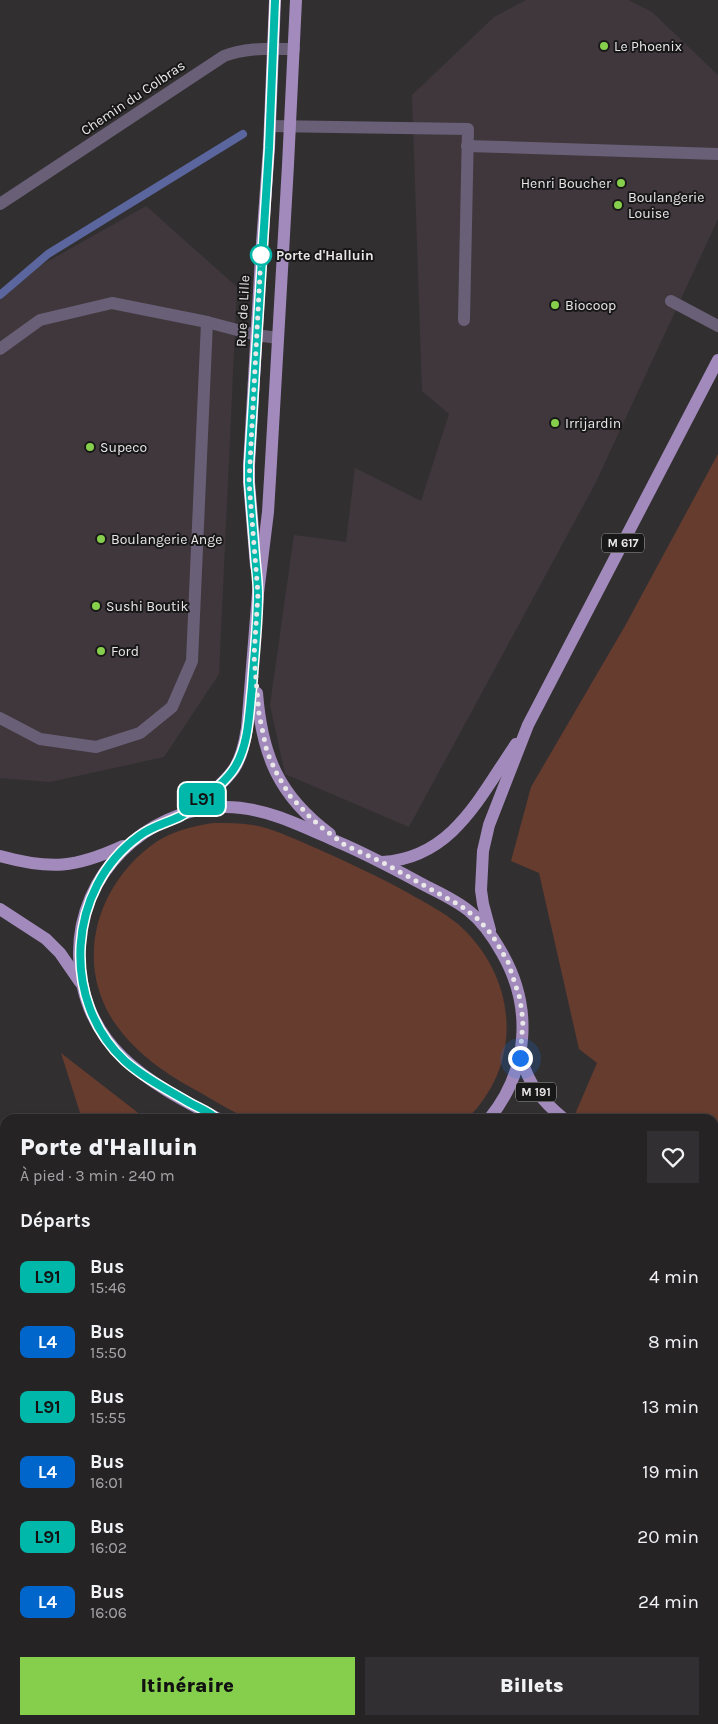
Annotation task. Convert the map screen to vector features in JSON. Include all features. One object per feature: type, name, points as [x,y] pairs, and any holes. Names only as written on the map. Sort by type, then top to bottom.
[{"type":"main road","name":"Rue de Lille","points":[[258,594],[249,482],[256,335],[270,126],[275,0]]},
{"type":"main road","name":"Rue de Lille","points":[[180,816],[223,781],[234,768],[248,728],[258,594],[268,512],[296,0]]},
{"type":"main road","name":"M 617","points":[[382,862],[409,857],[431,849],[442,842],[463,820],[528,725],[718,360]]},
{"type":"main road","name":"Rue de Lille","points":[[254,656],[261,728],[267,752],[277,774],[298,806],[345,845]]},
{"type":"main road","name":"M 617","points":[[492,935],[481,890],[483,851],[490,825],[528,725]]},
{"type":"main road","points":[[210,1114],[160,1086],[125,1061],[102,1034],[94,1019],[82,984],[79,949],[88,908],[103,874],[130,843],[149,829],[180,816],[210,808],[223,807],[251,810],[300,826],[345,845],[382,862],[461,906],[479,920],[492,935],[508,962],[520,999],[523,1021],[520,1058],[506,1095],[493,1114]]},
{"type":"main road","points":[[0,856],[35,864],[73,864],[101,856],[130,843]]},
{"type":"main road","points":[[0,909],[46,939],[60,953],[82,984]]},
{"type":"main road","name":"M 191","points":[[520,1058],[526,1075],[534,1088],[542,1099],[558,1114]]},
{"type":"street","name":"Chemin du Colbras","points":[[0,204],[224,56],[250,50],[294,50]]},
{"type":"street","points":[[270,126],[468,129],[464,320]]},
{"type":"street","points":[[467,146],[718,154]]},
{"type":"street","points":[[671,301],[718,326]]},
{"type":"street","points":[[0,350],[40,320],[112,303],[207,322],[256,335],[278,338]]},
{"type":"street","points":[[0,718],[40,739],[96,747],[140,733],[172,707],[192,660],[207,322]]},
{"type":"shaded area","points":[[526,0],[628,0],[652,12],[718,75],[718,219],[595,484],[409,827],[285,774],[270,705],[294,535],[346,542],[355,468],[421,501],[449,414],[422,391],[412,95],[494,17]]},
{"type":"shaded area","points":[[146,206],[237,287],[219,674],[164,757],[50,782],[0,778],[0,298],[22,276]]},
{"type":"shaded area","points":[[718,454],[718,1114],[575,1114],[597,1063],[579,1049],[539,873],[511,861],[531,787],[625,626]]},
{"type":"shaded area","points":[[213,823],[247,824],[289,836],[387,882],[422,901],[458,924],[478,945],[492,968],[502,994],[506,1020],[505,1046],[498,1072],[486,1096],[471,1114],[238,1114],[164,1071],[132,1044],[114,1022],[102,998],[95,973],[94,948],[98,924],[106,900],[119,878],[136,859],[156,842],[169,835],[183,829]]},
{"type":"shaded area","points":[[61,1053],[140,1114],[80,1114]]},
{"type":"waterway","points":[[0,295],[48,254],[243,134]]},
{"type":"bus line","name":"L91","points":[[211,1114],[160,1086],[139,1072],[115,1051],[102,1034],[87,1001],[82,984],[79,949],[88,908],[95,890],[110,864],[139,836],[159,824],[180,816],[223,781],[238,761],[248,728],[258,594],[249,465],[269,148],[275,0]]},
{"type":"place","name":"Le Phoenix","points":[[604,46]]},
{"type":"place","name":"Henri Boucher","points":[[621,183]]},
{"type":"place","name":"Boulangerie Louise","points":[[618,205]]},
{"type":"place","name":"Porte d'Halluin","points":[[261,255]]},
{"type":"place","name":"Biocoop","points":[[555,305]]},
{"type":"place","name":"Irrijardin","points":[[555,423]]},
{"type":"place","name":"Supeco","points":[[90,447]]},
{"type":"place","name":"Boulangerie Ange","points":[[101,539]]},
{"type":"place","name":"Sushi Boutik","points":[[96,606]]},
{"type":"place","name":"Ford","points":[[101,651]]},
{"type":"route","points":[[261,255],[249,482],[258,594],[254,656],[259,714],[267,752],[290,796],[321,827],[345,845],[382,862],[452,900],[470,912],[492,935],[508,962],[520,999],[523,1021],[520,1058]]}]
